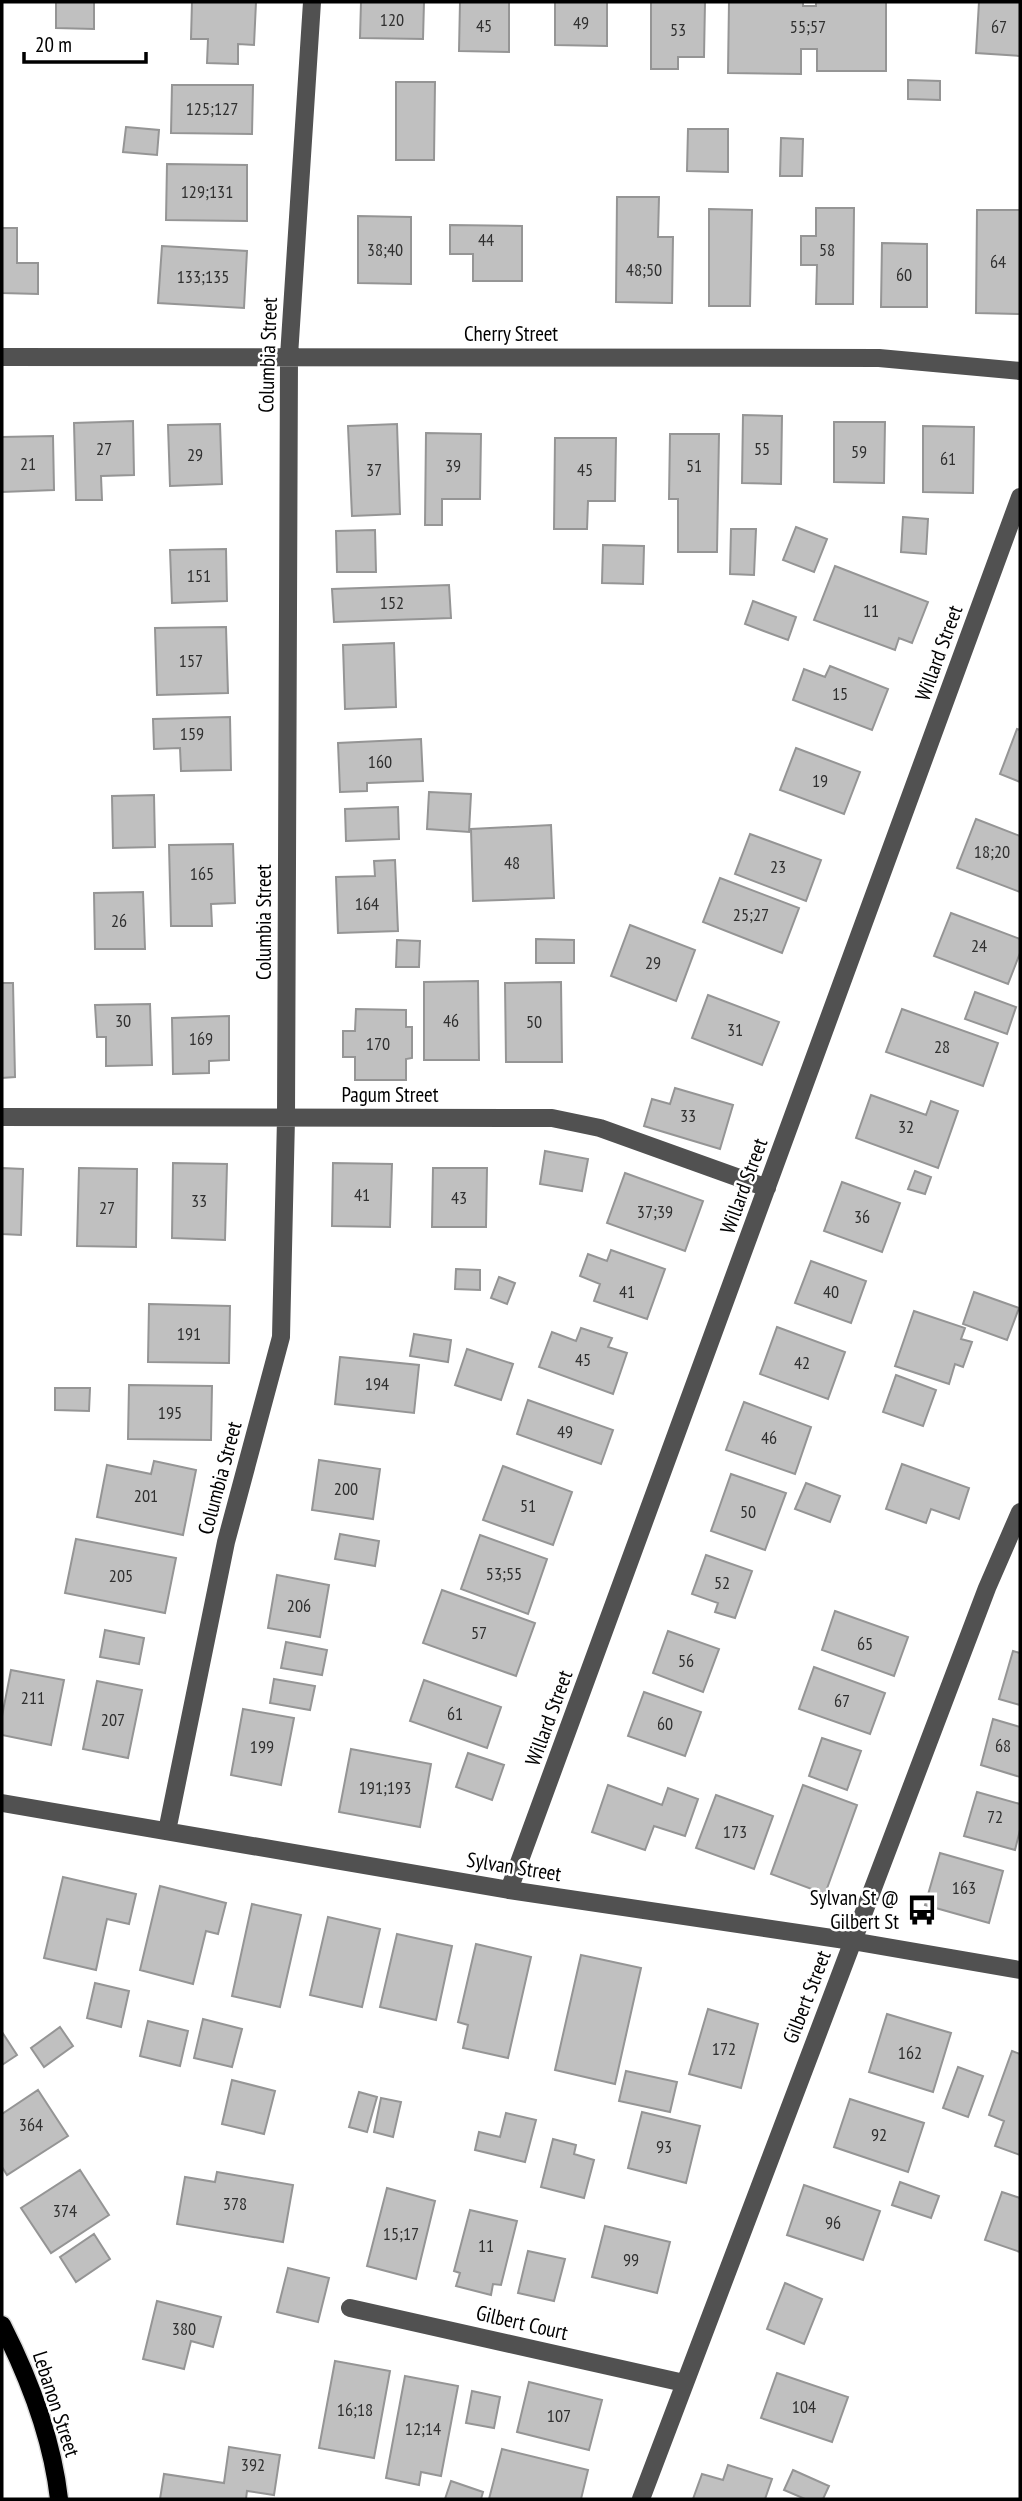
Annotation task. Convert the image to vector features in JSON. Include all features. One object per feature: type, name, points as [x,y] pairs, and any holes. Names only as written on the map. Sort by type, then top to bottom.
[{"type":"main road","name":"Lebanon Street","points":[[2,2325],[22,2364],[38,2408],[50,2448],[59,2499]]},
{"type":"street","name":"Columbia Street","points":[[167,1831],[226,1542],[281,1337],[286,1118],[289,356],[312,2]]},
{"type":"street","name":"Cherry Street","points":[[2,357],[879,358],[1020,372]]},
{"type":"street","name":"Willard Street","points":[[509,1889],[1020,497]]},
{"type":"street","name":"Pagum Street","points":[[2,1117],[552,1118],[576,1122],[767,1188]]},
{"type":"street","name":"Gilbert Street","points":[[641,2499],[987,1588],[1020,1513]]},
{"type":"street","name":"Sylvan Street","points":[[2,1803],[509,1889],[852,1941],[1020,1970]]},
{"type":"street","name":"Gilbert Court","points":[[350,2308],[684,2383]]},
{"type":"building","points":[[56,2],[94,2],[94,29],[56,28]]},
{"type":"building","points":[[192,2],[256,2],[254,45],[238,44],[238,64],[207,63],[208,39],[191,39]]},
{"type":"building","points":[[361,2],[424,2],[423,39],[360,38]]},
{"type":"building","points":[[460,2],[509,2],[509,52],[459,51]]},
{"type":"building","points":[[555,2],[607,2],[607,46],[555,45]]},
{"type":"building","points":[[651,2],[705,2],[704,57],[678,57],[678,69],[651,69]]},
{"type":"building","points":[[729,2],[803,2],[803,6],[816,6],[816,2],[886,2],[886,71],[817,71],[817,49],[801,49],[801,74],[728,73]]},
{"type":"building","points":[[979,2],[1020,2],[1020,56],[976,53]]},
{"type":"building","points":[[908,80],[940,81],[940,100],[908,99]]},
{"type":"building","points":[[396,82],[435,82],[434,160],[396,160]]},
{"type":"building","points":[[172,85],[253,85],[252,134],[171,133]]},
{"type":"building","points":[[126,127],[159,130],[157,155],[123,152]]},
{"type":"building","points":[[688,129],[728,129],[728,172],[687,171]]},
{"type":"building","points":[[781,138],[803,139],[802,176],[780,176]]},
{"type":"building","points":[[167,164],[247,165],[247,221],[166,220]]},
{"type":"building","points":[[617,197],[659,197],[658,237],[673,237],[672,303],[616,302]]},
{"type":"building","points":[[816,208],[854,208],[853,304],[816,304],[817,265],[801,265],[801,236],[816,236]]},
{"type":"building","points":[[709,209],[752,210],[750,306],[709,306]]},
{"type":"building","points":[[977,210],[1020,210],[1020,314],[976,313]]},
{"type":"building","points":[[358,216],[411,217],[411,284],[358,283]]},
{"type":"building","points":[[450,225],[522,226],[522,281],[473,281],[473,254],[450,254]]},
{"type":"building","points":[[2,228],[17,228],[17,263],[38,263],[38,294],[2,293]]},
{"type":"building","points":[[882,243],[927,244],[927,307],[881,307]]},
{"type":"building","points":[[162,246],[247,251],[244,308],[158,303]]},
{"type":"building","points":[[743,415],[782,416],[781,484],[742,483]]},
{"type":"building","points":[[133,421],[134,475],[101,476],[102,500],[76,500],[74,423]]},
{"type":"building","points":[[834,422],[885,422],[884,483],[834,482]]},
{"type":"building","points":[[220,424],[222,484],[170,486],[168,425]]},
{"type":"building","points":[[397,424],[400,514],[352,516],[348,426]]},
{"type":"building","points":[[923,426],[974,427],[973,493],[923,492]]},
{"type":"building","points":[[426,433],[481,434],[480,499],[442,499],[442,525],[425,525]]},
{"type":"building","points":[[670,434],[719,434],[717,552],[678,552],[678,499],[669,499]]},
{"type":"building","points":[[53,436],[54,490],[2,492],[2,437]]},
{"type":"building","points":[[555,438],[616,438],[615,501],[588,501],[587,529],[554,529]]},
{"type":"building","points":[[903,517],[928,519],[926,554],[901,552]]},
{"type":"building","points":[[796,527],[827,539],[814,572],[783,560]]},
{"type":"building","points":[[731,529],[756,529],[754,575],[730,574]]},
{"type":"building","points":[[375,530],[376,572],[337,572],[336,531]]},
{"type":"building","points":[[603,545],[644,546],[643,584],[602,583]]},
{"type":"building","points":[[226,549],[227,601],[172,603],[170,550]]},
{"type":"building","points":[[835,566],[928,602],[912,643],[899,638],[895,650],[814,620]]},
{"type":"building","points":[[449,585],[451,618],[334,622],[332,589]]},
{"type":"building","points":[[753,601],[796,617],[788,640],[745,624]]},
{"type":"building","points":[[226,627],[228,693],[157,695],[155,628]]},
{"type":"building","points":[[394,643],[396,707],[345,709],[343,645]]},
{"type":"building","points":[[830,666],[888,689],[872,730],[793,700],[804,669],[825,677]]},
{"type":"building","points":[[230,717],[231,770],[181,771],[180,748],[154,749],[153,719]]},
{"type":"building","points":[[1017,729],[1020,730],[1020,782],[1000,774]]},
{"type":"building","points":[[421,739],[423,781],[367,783],[367,791],[340,792],[338,743]]},
{"type":"building","points":[[796,748],[860,772],[844,814],[780,790]]},
{"type":"building","points":[[429,792],[471,794],[469,832],[427,829]]},
{"type":"building","points":[[154,795],[155,847],[113,848],[112,796]]},
{"type":"building","points":[[398,807],[399,839],[346,841],[345,809]]},
{"type":"building","points":[[976,819],[1020,836],[1020,892],[957,868]]},
{"type":"building","points":[[551,825],[554,898],[473,901],[471,829]]},
{"type":"building","points":[[750,834],[821,860],[806,901],[735,874]]},
{"type":"building","points":[[233,844],[235,903],[211,904],[212,926],[171,926],[169,845]]},
{"type":"building","points":[[395,860],[398,931],[338,933],[336,877],[375,876],[374,861]]},
{"type":"building","points":[[720,878],[799,908],[782,953],[703,922]]},
{"type":"building","points":[[143,892],[145,949],[95,949],[94,893]]},
{"type":"building","points":[[951,913],[1020,939],[1020,953],[1008,984],[934,956]]},
{"type":"building","points":[[630,925],[695,950],[676,1001],[611,976]]},
{"type":"building","points":[[536,939],[574,940],[574,963],[536,963]]},
{"type":"building","points":[[397,940],[420,941],[419,967],[396,967]]},
{"type":"building","points":[[478,981],[479,1060],[424,1060],[424,982]]},
{"type":"building","points":[[561,982],[562,1062],[506,1062],[505,983]]},
{"type":"building","points":[[2,983],[13,983],[15,1077],[2,1078]]},
{"type":"building","points":[[975,992],[1016,1007],[1007,1034],[965,1019]]},
{"type":"building","points":[[708,995],[779,1022],[762,1065],[692,1038]]},
{"type":"building","points":[[150,1004],[152,1065],[106,1066],[106,1037],[97,1037],[95,1005]]},
{"type":"building","points":[[356,1009],[406,1010],[406,1027],[412,1027],[412,1058],[406,1059],[406,1080],[355,1080],[355,1057],[343,1057],[343,1031],[355,1031]]},
{"type":"building","points":[[902,1009],[998,1043],[983,1086],[886,1052]]},
{"type":"building","points":[[229,1016],[229,1060],[209,1061],[209,1073],[173,1074],[172,1018]]},
{"type":"building","points":[[675,1088],[733,1105],[720,1149],[644,1126],[652,1099],[670,1104]]},
{"type":"building","points":[[871,1095],[926,1115],[931,1101],[958,1111],[938,1168],[856,1138]]},
{"type":"building","points":[[545,1151],[588,1159],[582,1191],[540,1184]]},
{"type":"building","points":[[173,1163],[227,1164],[225,1240],[172,1238]]},
{"type":"building","points":[[333,1163],[392,1164],[390,1227],[332,1226]]},
{"type":"building","points":[[2,1168],[23,1169],[21,1235],[2,1234]]},
{"type":"building","points":[[79,1168],[137,1169],[136,1247],[77,1246]]},
{"type":"building","points":[[433,1168],[487,1168],[486,1227],[432,1227]]},
{"type":"building","points":[[915,1171],[931,1177],[925,1194],[908,1189]]},
{"type":"building","points":[[625,1173],[703,1201],[685,1251],[607,1223]]},
{"type":"building","points":[[842,1182],[900,1203],[882,1252],[824,1231]]},
{"type":"building","points":[[611,1250],[665,1269],[647,1319],[594,1301],[600,1284],[580,1276],[588,1254],[607,1261]]},
{"type":"building","points":[[811,1261],[866,1281],[851,1323],[795,1303]]},
{"type":"building","points":[[456,1269],[480,1270],[480,1290],[455,1289]]},
{"type":"building","points":[[499,1277],[515,1283],[507,1304],[491,1298]]},
{"type":"building","points":[[974,1292],[1019,1308],[1007,1340],[963,1324]]},
{"type":"building","points":[[149,1304],[230,1306],[229,1363],[148,1362]]},
{"type":"building","points":[[914,1311],[965,1328],[961,1339],[972,1342],[963,1367],[955,1364],[949,1384],[895,1366]]},
{"type":"building","points":[[777,1327],[845,1352],[828,1399],[760,1374]]},
{"type":"building","points":[[581,1328],[612,1338],[608,1347],[627,1353],[613,1394],[539,1367],[552,1332],[576,1341]]},
{"type":"building","points":[[414,1334],[451,1340],[448,1362],[410,1356]]},
{"type":"building","points":[[467,1349],[513,1364],[501,1400],[455,1385]]},
{"type":"building","points":[[340,1357],[419,1365],[414,1413],[335,1404]]},
{"type":"building","points":[[896,1375],[936,1390],[923,1426],[883,1412]]},
{"type":"building","points":[[129,1385],[212,1386],[211,1440],[128,1439]]},
{"type":"building","points":[[55,1388],[90,1388],[89,1411],[55,1410]]},
{"type":"building","points":[[528,1400],[613,1430],[601,1464],[517,1434]]},
{"type":"building","points":[[744,1402],[811,1427],[795,1474],[726,1450]]},
{"type":"building","points":[[319,1460],[380,1469],[373,1519],[312,1510]]},
{"type":"building","points":[[154,1461],[196,1470],[183,1535],[97,1517],[107,1465],[151,1474]]},
{"type":"building","points":[[902,1464],[969,1488],[959,1519],[931,1509],[926,1523],[886,1509]]},
{"type":"building","points":[[503,1466],[572,1492],[553,1545],[483,1520]]},
{"type":"building","points":[[731,1474],[786,1493],[765,1550],[711,1531]]},
{"type":"building","points":[[806,1483],[840,1496],[830,1522],[795,1509]]},
{"type":"building","points":[[340,1534],[379,1541],[375,1566],[335,1559]]},
{"type":"building","points":[[480,1535],[547,1559],[528,1614],[461,1589]]},
{"type":"building","points":[[76,1539],[176,1558],[165,1613],[65,1593]]},
{"type":"building","points":[[706,1555],[752,1571],[735,1618],[715,1612],[718,1603],[692,1594]]},
{"type":"building","points":[[277,1575],[329,1585],[320,1637],[268,1628]]},
{"type":"building","points":[[442,1590],[535,1623],[516,1676],[423,1643]]},
{"type":"building","points":[[835,1611],[908,1637],[894,1676],[822,1650]]},
{"type":"building","points":[[105,1630],[144,1638],[139,1664],[100,1657]]},
{"type":"building","points":[[668,1631],[719,1649],[703,1692],[653,1673]]},
{"type":"building","points":[[286,1642],[327,1650],[322,1675],[281,1668]]},
{"type":"building","points":[[1013,1651],[1020,1653],[1020,1705],[999,1699]]},
{"type":"building","points":[[814,1667],[885,1693],[870,1734],[799,1709]]},
{"type":"building","points":[[11,1670],[64,1680],[51,1745],[2,1735],[2,1716]]},
{"type":"building","points":[[274,1679],[315,1686],[310,1710],[270,1703]]},
{"type":"building","points":[[424,1680],[501,1707],[487,1748],[410,1721]]},
{"type":"building","points":[[97,1681],[142,1690],[128,1758],[83,1749]]},
{"type":"building","points":[[644,1692],[701,1712],[685,1756],[628,1736]]},
{"type":"building","points":[[243,1709],[294,1718],[281,1785],[231,1775]]},
{"type":"building","points":[[993,1719],[1020,1727],[1020,1777],[981,1765]]},
{"type":"building","points":[[822,1738],[861,1751],[847,1790],[809,1776]]},
{"type":"building","points":[[351,1749],[431,1764],[420,1827],[339,1812]]},
{"type":"building","points":[[468,1753],[504,1765],[492,1800],[456,1787]]},
{"type":"building","points":[[608,1785],[662,1805],[668,1788],[698,1799],[685,1836],[654,1826],[645,1850],[592,1832]]},
{"type":"building","points":[[803,1785],[857,1805],[825,1894],[771,1874]]},
{"type":"building","points":[[977,1792],[1020,1804],[1020,1830],[1015,1850],[964,1836]]},
{"type":"building","points":[[716,1795],[773,1816],[754,1869],[696,1848]]},
{"type":"building","points":[[940,1853],[1003,1871],[989,1923],[925,1905]]},
{"type":"building","points":[[63,1877],[136,1894],[129,1924],[107,1919],[96,1970],[44,1958]]},
{"type":"building","points":[[160,1886],[226,1903],[218,1934],[206,1931],[193,1984],[140,1970]]},
{"type":"building","points":[[252,1904],[301,1915],[280,2007],[232,1996]]},
{"type":"building","points":[[328,1917],[380,1929],[362,2007],[310,1995]]},
{"type":"building","points":[[397,1934],[452,1946],[436,2020],[380,2007]]},
{"type":"building","points":[[476,1944],[531,1957],[508,2058],[463,2048],[468,2025],[458,2022]]},
{"type":"building","points":[[581,1955],[641,1968],[615,2084],[555,2070]]},
{"type":"building","points":[[95,1983],[129,1991],[121,2027],[87,2018]]},
{"type":"building","points":[[708,2009],[758,2024],[741,2088],[689,2074]]},
{"type":"building","points":[[887,2014],[951,2033],[933,2092],[869,2072]]},
{"type":"building","points":[[203,2019],[242,2029],[232,2067],[194,2058]]},
{"type":"building","points":[[148,2021],[188,2031],[180,2066],[140,2056]]},
{"type":"building","points":[[60,2027],[73,2046],[44,2067],[31,2048]]},
{"type":"building","points":[[2,2032],[17,2055],[2,2065]]},
{"type":"building","points":[[1012,2051],[1020,2054],[1020,2155],[995,2146],[1004,2121],[989,2115]]},
{"type":"building","points":[[958,2067],[983,2076],[968,2117],[943,2108]]},
{"type":"building","points":[[626,2071],[677,2082],[670,2112],[619,2101]]},
{"type":"building","points":[[232,2080],[275,2091],[264,2134],[222,2124]]},
{"type":"building","points":[[38,2090],[68,2136],[7,2175],[2,2167],[2,2114]]},
{"type":"building","points":[[359,2092],[377,2097],[367,2132],[349,2127]]},
{"type":"building","points":[[381,2098],[401,2102],[393,2137],[374,2132]]},
{"type":"building","points":[[850,2099],[924,2123],[908,2172],[834,2147]]},
{"type":"building","points":[[642,2112],[700,2126],[686,2183],[628,2168]]},
{"type":"building","points":[[506,2113],[536,2120],[525,2162],[475,2150],[479,2132],[500,2137]]},
{"type":"building","points":[[553,2139],[576,2145],[574,2154],[594,2160],[584,2198],[541,2187]]},
{"type":"building","points":[[80,2170],[109,2215],[51,2253],[21,2208]]},
{"type":"building","points":[[217,2172],[293,2185],[283,2242],[177,2224],[185,2177],[215,2182]]},
{"type":"building","points":[[900,2182],[939,2196],[931,2218],[892,2205]]},
{"type":"building","points":[[804,2185],[880,2211],[863,2260],[787,2235]]},
{"type":"building","points":[[387,2188],[435,2201],[416,2279],[367,2266]]},
{"type":"building","points":[[1002,2192],[1020,2198],[1020,2252],[985,2240]]},
{"type":"building","points":[[470,2210],[517,2221],[501,2285],[493,2284],[491,2295],[456,2286],[460,2273],[454,2271]]},
{"type":"building","points":[[605,2226],[670,2242],[657,2293],[592,2277]]},
{"type":"building","points":[[94,2234],[110,2259],[76,2282],[60,2257]]},
{"type":"building","points":[[528,2251],[565,2259],[554,2301],[518,2293]]},
{"type":"building","points":[[288,2268],[329,2278],[318,2322],[277,2312]]},
{"type":"building","points":[[785,2283],[822,2299],[804,2344],[767,2329]]},
{"type":"building","points":[[157,2301],[221,2317],[213,2347],[191,2341],[184,2369],[143,2359]]},
{"type":"building","points":[[335,2361],[390,2371],[374,2458],[319,2448]]},
{"type":"building","points":[[777,2373],[848,2397],[832,2442],[761,2418]]},
{"type":"building","points":[[405,2376],[458,2386],[441,2476],[421,2472],[419,2485],[386,2478]]},
{"type":"building","points":[[529,2382],[602,2400],[589,2450],[517,2432]]},
{"type":"building","points":[[472,2391],[500,2397],[494,2428],[466,2423]]},
{"type":"building","points":[[229,2447],[280,2455],[274,2495],[247,2491],[246,2499],[160,2499],[164,2474],[224,2483]]},
{"type":"building","points":[[502,2449],[588,2470],[581,2499],[489,2499]]},
{"type":"building","points":[[728,2465],[772,2479],[765,2499],[693,2499],[702,2474],[723,2480]]},
{"type":"building","points":[[793,2470],[829,2486],[823,2499],[805,2499],[784,2490]]},
{"type":"building","points":[[451,2481],[483,2492],[481,2499],[445,2499]]},
{"type":"place","name":"Sylvan St @ Gilbert St","points":[[922,1910]]}]
